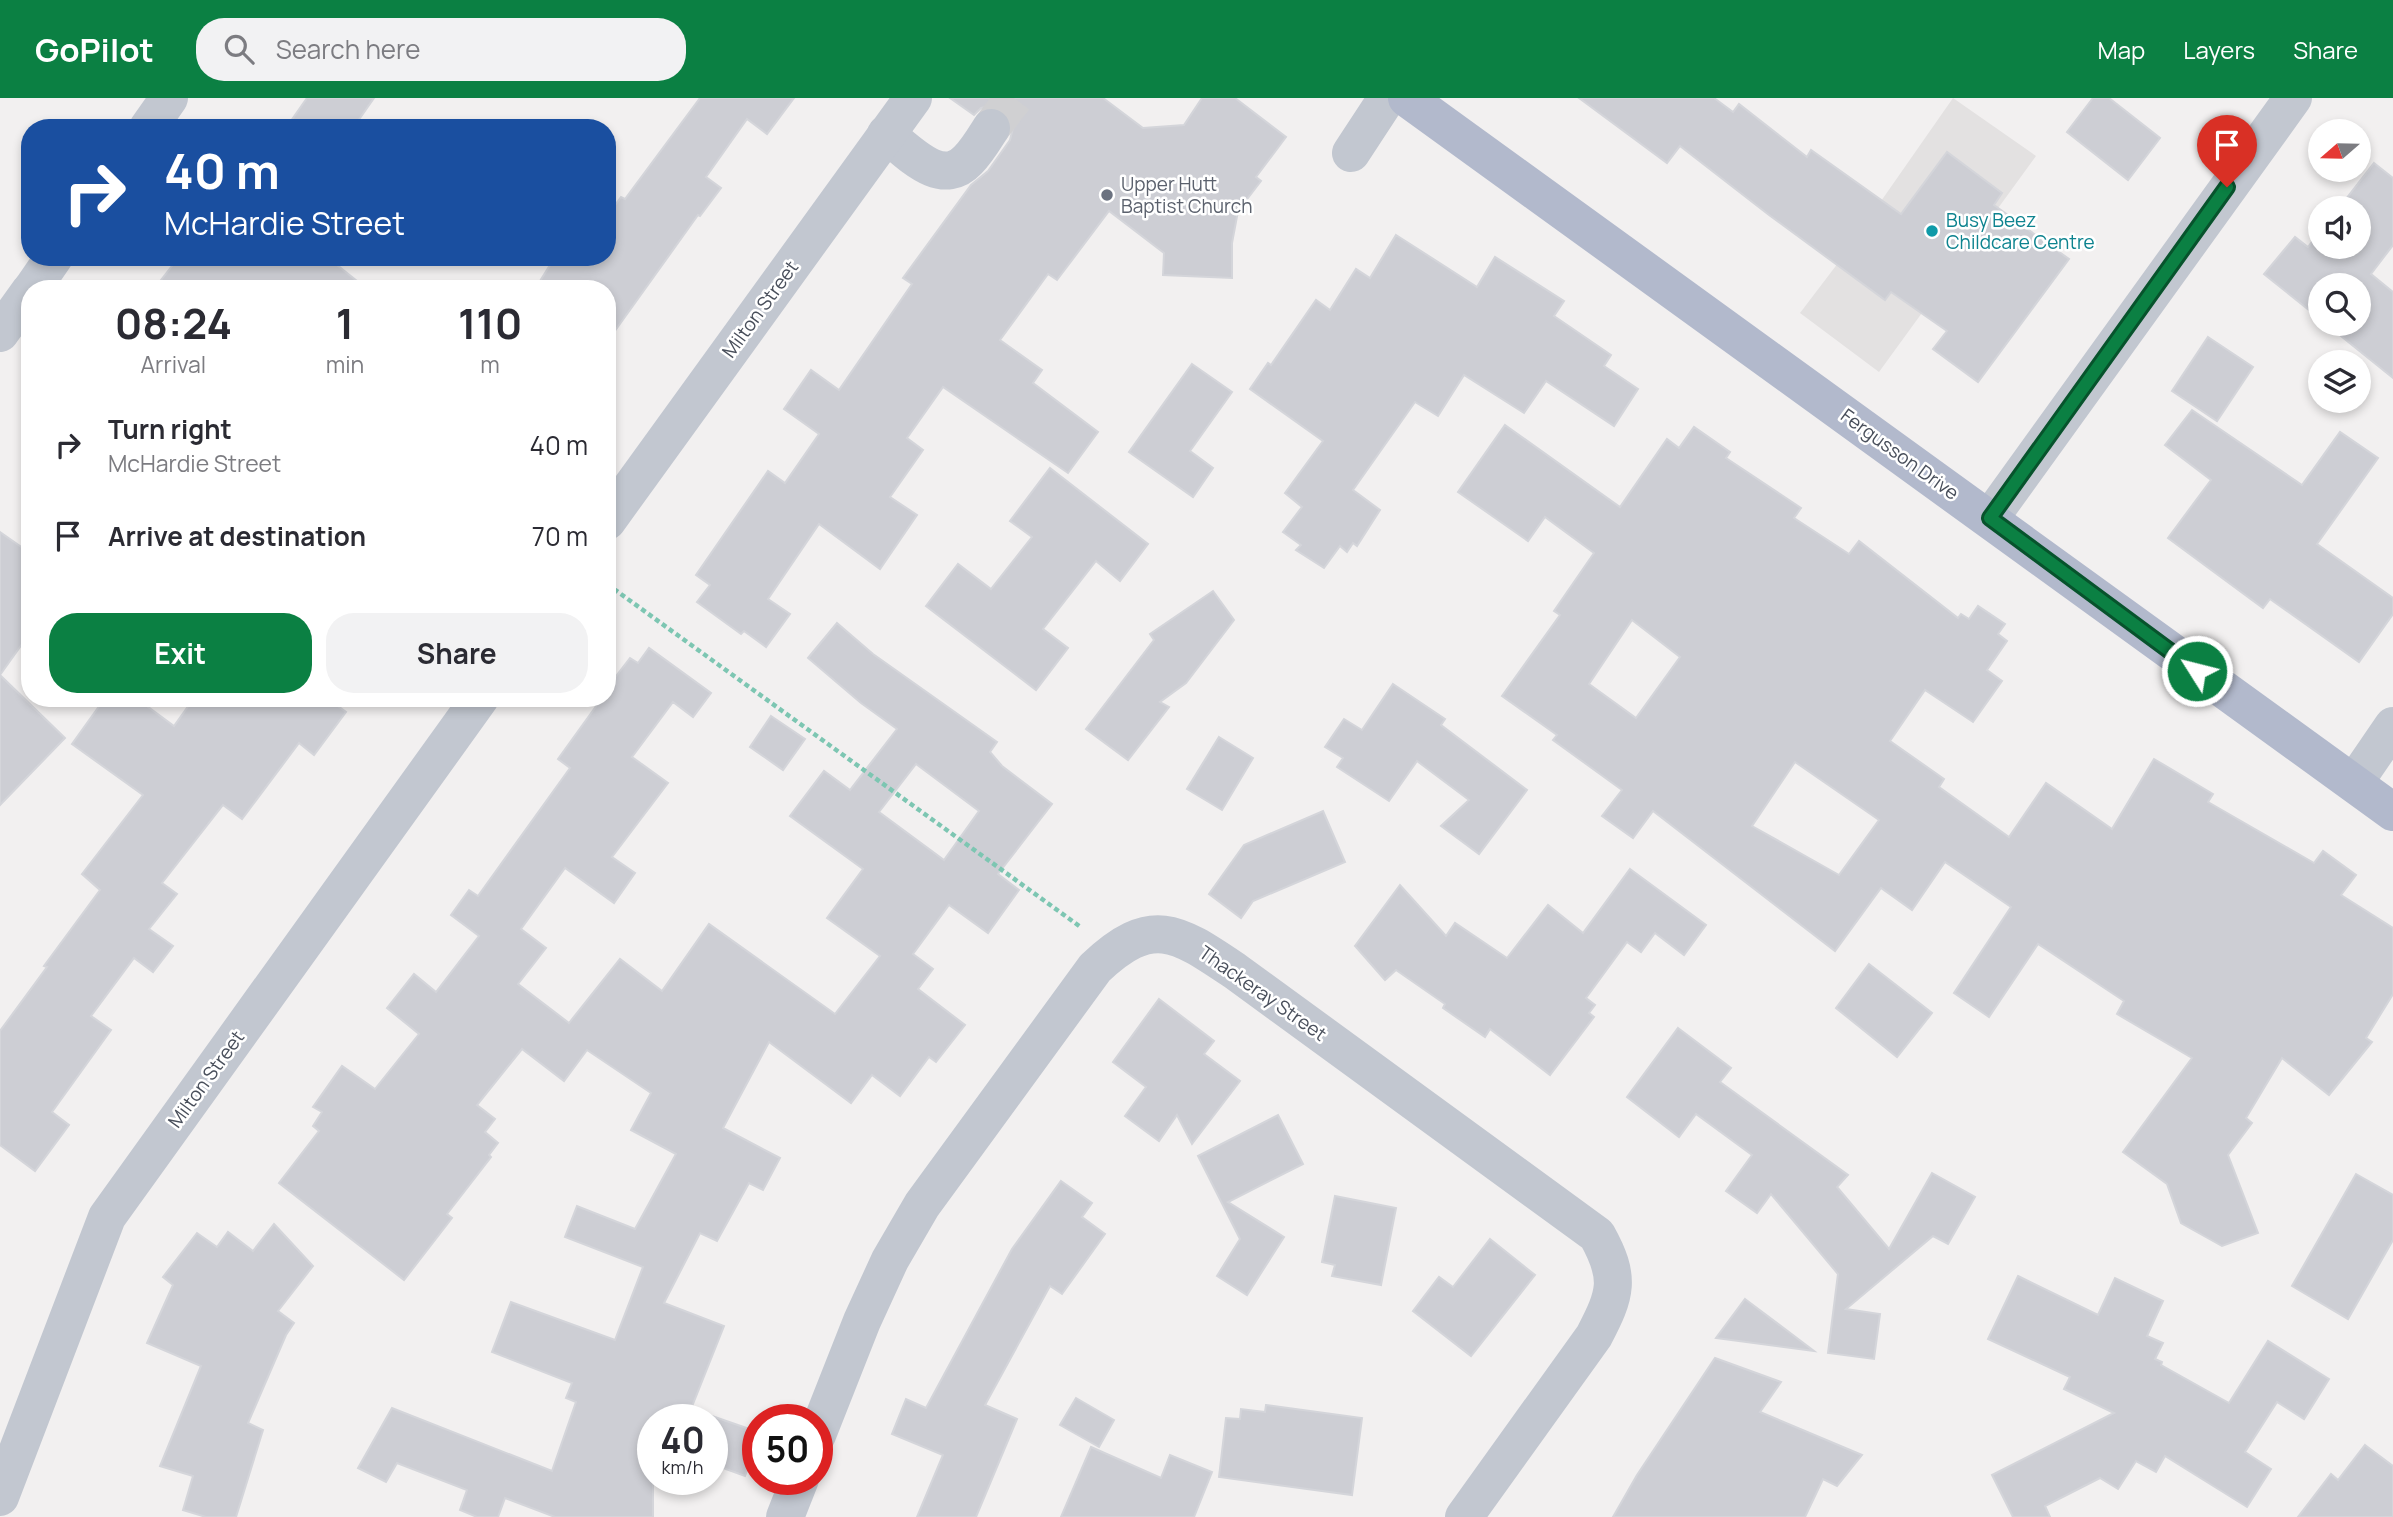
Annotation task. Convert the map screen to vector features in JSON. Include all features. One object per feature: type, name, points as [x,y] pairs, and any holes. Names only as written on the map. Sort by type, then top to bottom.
[{"type":"main road","name":"Fergusson Drive","points":[[1407,98],[2393,812]]},
{"type":"street","points":[[154,119],[169,98]]},
{"type":"street","name":"Milton Street","points":[[616,509],[913,98]]},
{"type":"street","points":[[1351,153],[1387,98]]},
{"type":"street","points":[[1990,518],[2293,98]]},
{"type":"street","points":[[886,135],[924,164],[943,171],[955,170],[967,162],[991,128]]},
{"type":"street","points":[[0,333],[21,304]]},
{"type":"street","name":"Milton Street","points":[[0,1497],[10,1437],[107,1217],[474,707]]},
{"type":"street","points":[[2354,783],[2393,726]]},
{"type":"street","name":"Thackeray Street","points":[[830,1404],[884,1272],[922,1205],[1095,968],[1113,950],[1129,940],[1145,935],[1175,937],[1198,946],[1597,1235],[1608,1255],[1613,1274],[1611,1304],[1594,1336],[1464,1517]]},
{"type":"street","points":[[785,1517],[794,1495]]},
{"type":"path","points":[[616,591],[1113,950]]},
{"type":"shaded area","points":[[1953,98],[2036,156],[1879,372],[1800,313]]},
{"type":"building","points":[[307,98],[374,98],[359,119],[292,119]]},
{"type":"building","points":[[700,98],[794,98],[767,134],[747,119],[706,177],[721,188],[700,216],[698,215],[616,329],[616,280],[541,280],[549,266],[616,266],[616,204],[621,197],[625,199]]},
{"type":"building","points":[[950,98],[1103,98],[1143,128],[1184,125],[1202,98],[1235,98],[1286,137],[1256,177],[1261,181],[1238,211],[1232,243],[1232,278],[1163,275],[1164,253],[1109,211],[1057,280],[1048,274],[1000,340],[1042,370],[1033,383],[1098,432],[1068,473],[943,387],[907,438],[923,450],[890,497],[917,515],[880,569],[819,524],[768,599],[790,614],[766,647],[744,631],[741,634],[697,602],[710,585],[696,575],[768,471],[785,483],[819,434],[784,409],[811,370],[839,390],[912,284],[903,278],[971,185],[988,171],[1010,140],[1013,128],[1011,118],[1003,110],[991,106],[981,108],[974,115]]},
{"type":"building","points":[[1579,98],[1714,98],[1733,112],[1739,104],[1807,157],[1811,150],[1901,214],[1947,152],[2002,193],[1994,205],[2069,259],[1978,382],[1933,349],[1947,331],[1891,292],[1885,300],[1680,146],[1667,163]]},
{"type":"building","points":[[2093,98],[2109,98],[2160,138],[2128,180],[2067,132]]},
{"type":"building","points":[[2374,163],[2393,178],[2393,245],[2371,274],[2308,273],[2308,309],[2264,274],[2295,237],[2308,247],[2308,259],[2371,259],[2371,196],[2348,196],[2359,182],[2371,182],[2371,167]]},
{"type":"building","points":[[1396,235],[1477,287],[1495,257],[1564,301],[1554,316],[1611,355],[1604,366],[1638,389],[1614,426],[1546,381],[1524,413],[1464,375],[1438,416],[1415,402],[1353,490],[1380,510],[1357,546],[1353,543],[1347,552],[1340,546],[1324,568],[1296,550],[1301,545],[1283,532],[1302,507],[1285,493],[1323,441],[1250,389],[1268,363],[1271,365],[1316,300],[1330,310],[1356,269],[1370,278]]},
{"type":"building","points":[[172,266],[338,266],[356,280],[161,280]]},
{"type":"building","points":[[2371,274],[2393,292],[2393,378],[2371,360],[2371,350],[2358,350],[2341,336],[2371,336]]},
{"type":"building","points":[[2208,337],[2253,367],[2217,421],[2172,391]]},
{"type":"building","points":[[1192,364],[1232,392],[1190,451],[1213,468],[1193,497],[1129,452]]},
{"type":"building","points":[[2192,410],[2302,485],[2340,432],[2378,458],[2317,544],[2393,598],[2393,614],[2359,662],[2270,599],[2263,608],[2168,538],[2211,480],[2165,445]]},
{"type":"building","points":[[1505,425],[1620,507],[1667,439],[1679,448],[1694,427],[1730,452],[1726,458],[1801,508],[1794,518],[1849,554],[1859,541],[1958,618],[1961,614],[1969,619],[1978,606],[2005,624],[1998,634],[2007,641],[1987,670],[2002,681],[1973,722],[1925,690],[1890,741],[1944,779],[1939,787],[2009,837],[2046,783],[2112,829],[2154,759],[2213,794],[2208,802],[2314,863],[2323,851],[2356,875],[2341,895],[2393,928],[2393,994],[2366,1038],[2372,1042],[2329,1095],[2282,1058],[2246,1118],[2252,1123],[2228,1155],[2258,1233],[2222,1246],[2181,1223],[2167,1184],[2123,1152],[2192,1058],[2117,1014],[2124,1001],[2038,944],[1989,1017],[1954,993],[2011,907],[1945,862],[1912,910],[1881,888],[1835,951],[1653,811],[1633,838],[1602,816],[1622,790],[1553,740],[1557,735],[1502,696],[1560,615],[1554,611],[1594,553],[1545,517],[1528,541],[1458,492]],"holes":[[[1632,620],[1680,657],[1636,718],[1589,684]],[[1795,762],[1879,820],[1839,875],[1752,826]]]},
{"type":"building","points":[[1050,468],[1148,544],[1120,581],[1096,561],[1043,629],[1068,648],[1036,690],[926,606],[958,564],[991,589],[1032,537],[1010,521]]},
{"type":"building","points":[[0,532],[21,547],[21,646],[0,675]]},
{"type":"building","points":[[1213,591],[1234,620],[1186,683],[1160,702],[1169,707],[1128,760],[1086,729],[1154,640],[1150,634]]},
{"type":"building","points":[[837,623],[873,654],[997,742],[990,752],[1002,766],[1052,804],[998,874],[1019,890],[988,933],[949,905],[913,954],[933,969],[918,989],[965,1025],[936,1062],[929,1057],[900,1096],[872,1075],[851,1103],[769,1042],[723,1128],[780,1158],[763,1190],[749,1183],[717,1241],[700,1233],[664,1303],[724,1326],[693,1404],[637,1404],[637,1495],[653,1495],[653,1517],[555,1517],[505,1498],[498,1517],[477,1517],[460,1510],[467,1490],[397,1463],[386,1482],[358,1468],[392,1408],[552,1471],[576,1402],[566,1398],[572,1383],[492,1352],[511,1302],[615,1340],[643,1267],[565,1237],[577,1206],[635,1229],[676,1154],[631,1130],[651,1093],[587,1050],[564,1081],[522,1049],[477,1105],[495,1119],[485,1132],[498,1143],[489,1155],[491,1157],[447,1214],[452,1218],[404,1280],[279,1183],[319,1131],[313,1126],[322,1112],[313,1107],[342,1066],[375,1089],[419,1034],[387,1008],[414,974],[436,992],[479,936],[451,915],[469,890],[478,896],[570,768],[558,759],[596,707],[616,707],[616,676],[630,658],[638,663],[649,648],[711,693],[693,717],[673,702],[632,757],[668,783],[612,857],[635,873],[614,903],[565,868],[521,929],[546,948],[518,984],[569,1023],[620,959],[662,991],[709,924],[835,1014],[880,956],[827,918],[863,869],[790,816],[824,771],[850,790],[897,729],[861,703],[808,658]],"holes":[[[916,764],[979,811],[944,860],[879,812]]]},
{"type":"building","points":[[0,675],[21,695],[21,707],[33,707],[65,738],[0,805]]},
{"type":"building","points":[[1393,684],[1445,719],[1441,725],[1527,790],[1479,854],[1441,826],[1469,800],[1417,761],[1389,801],[1337,767],[1343,758],[1325,747],[1344,719],[1362,730]]},
{"type":"building","points":[[99,707],[148,707],[174,726],[188,707],[339,707],[346,712],[314,755],[299,743],[242,819],[223,805],[162,883],[177,894],[149,929],[173,946],[153,972],[134,958],[91,1016],[111,1030],[52,1112],[69,1125],[35,1171],[0,1145],[0,1031],[100,890],[82,874],[143,795],[72,744]]},
{"type":"building","points":[[771,716],[805,739],[783,770],[750,747]]},
{"type":"building","points":[[1219,737],[1253,758],[1222,810],[1187,789]]},
{"type":"building","points":[[1323,811],[1345,862],[1253,901],[1241,918],[1209,894],[1244,845]]},
{"type":"building","points":[[1630,869],[1706,925],[1684,955],[1655,933],[1641,952],[1627,942],[1586,998],[1595,1005],[1589,1013],[1594,1017],[1550,1075],[1490,1029],[1485,1037],[1443,1008],[1445,1004],[1396,970],[1385,980],[1355,946],[1400,885],[1446,936],[1455,923],[1507,958],[1548,905],[1583,933]]},
{"type":"building","points":[[1869,964],[1932,1013],[1897,1057],[1836,1008]]},
{"type":"building","points":[[1159,999],[1214,1041],[1204,1054],[1240,1081],[1192,1144],[1177,1115],[1159,1141],[1125,1116],[1146,1087],[1113,1062]]},
{"type":"building","points":[[1678,1028],[1731,1068],[1720,1082],[1848,1175],[1837,1187],[1889,1249],[1932,1173],[1975,1197],[1948,1244],[1933,1236],[1846,1309],[1880,1314],[1874,1359],[1828,1353],[1838,1274],[1771,1194],[1757,1213],[1726,1191],[1752,1155],[1696,1114],[1679,1137],[1627,1097]]},
{"type":"building","points":[[1278,1115],[1303,1164],[1228,1202],[1284,1237],[1247,1295],[1217,1276],[1240,1239],[1198,1156]]},
{"type":"building","points":[[2356,1174],[2393,1195],[2393,1240],[2348,1319],[2292,1286]]},
{"type":"building","points":[[1061,1181],[1092,1203],[1082,1217],[1105,1234],[1062,1294],[1050,1286],[985,1405],[1017,1419],[976,1517],[917,1517],[943,1455],[892,1434],[906,1399],[926,1408],[1012,1249]]},
{"type":"building","points":[[1335,1196],[1396,1208],[1381,1285],[1332,1276],[1335,1265],[1322,1262]]},
{"type":"building","points":[[274,1224],[313,1266],[278,1311],[294,1323],[286,1335],[248,1423],[263,1430],[236,1517],[206,1517],[183,1510],[193,1476],[160,1466],[201,1366],[147,1343],[173,1285],[163,1277],[197,1233],[217,1247],[228,1232],[253,1251]]},
{"type":"building","points":[[1490,1239],[1535,1275],[1471,1356],[1413,1311],[1439,1277],[1453,1287]]},
{"type":"building","points":[[2018,1276],[2098,1315],[2115,1278],[2163,1301],[2147,1336],[2163,1343],[2155,1359],[2229,1403],[2268,1341],[2329,1379],[2304,1419],[2277,1402],[2245,1452],[2271,1469],[2247,1507],[2165,1456],[2156,1472],[2136,1461],[2118,1489],[2100,1478],[2045,1506],[2050,1517],[2013,1517],[1992,1475],[2114,1413],[2064,1389],[2070,1377],[1988,1339]]},
{"type":"building","points":[[1745,1299],[1814,1351],[1716,1338]]},
{"type":"building","points":[[1715,1358],[1781,1382],[1760,1412],[1862,1455],[1837,1486],[1823,1479],[1805,1517],[1613,1517],[1637,1475]]},
{"type":"building","points":[[1076,1398],[1114,1420],[1099,1447],[1060,1425]]},
{"type":"building","points":[[1266,1405],[1362,1418],[1352,1495],[1219,1477],[1226,1418],[1240,1419],[1241,1409],[1265,1412]]},
{"type":"building","points":[[728,1422],[742,1426],[742,1475],[728,1470]]},
{"type":"building","points":[[2365,1445],[2393,1466],[2393,1517],[2298,1517],[2331,1474],[2338,1480]]},
{"type":"building","points":[[1091,1447],[1161,1478],[1170,1455],[1212,1472],[1194,1517],[1061,1517]]},
{"type":"tunnel","points":[[991,128],[1014,98]]},
{"type":"place","name":"Upper Hutt Baptist Church","points":[[1107,195]]},
{"type":"place","name":"Busy Beez Childcare Centre","points":[[1932,231]]},
{"type":"route","points":[[2197,671],[1990,518],[2227,187]]}]
